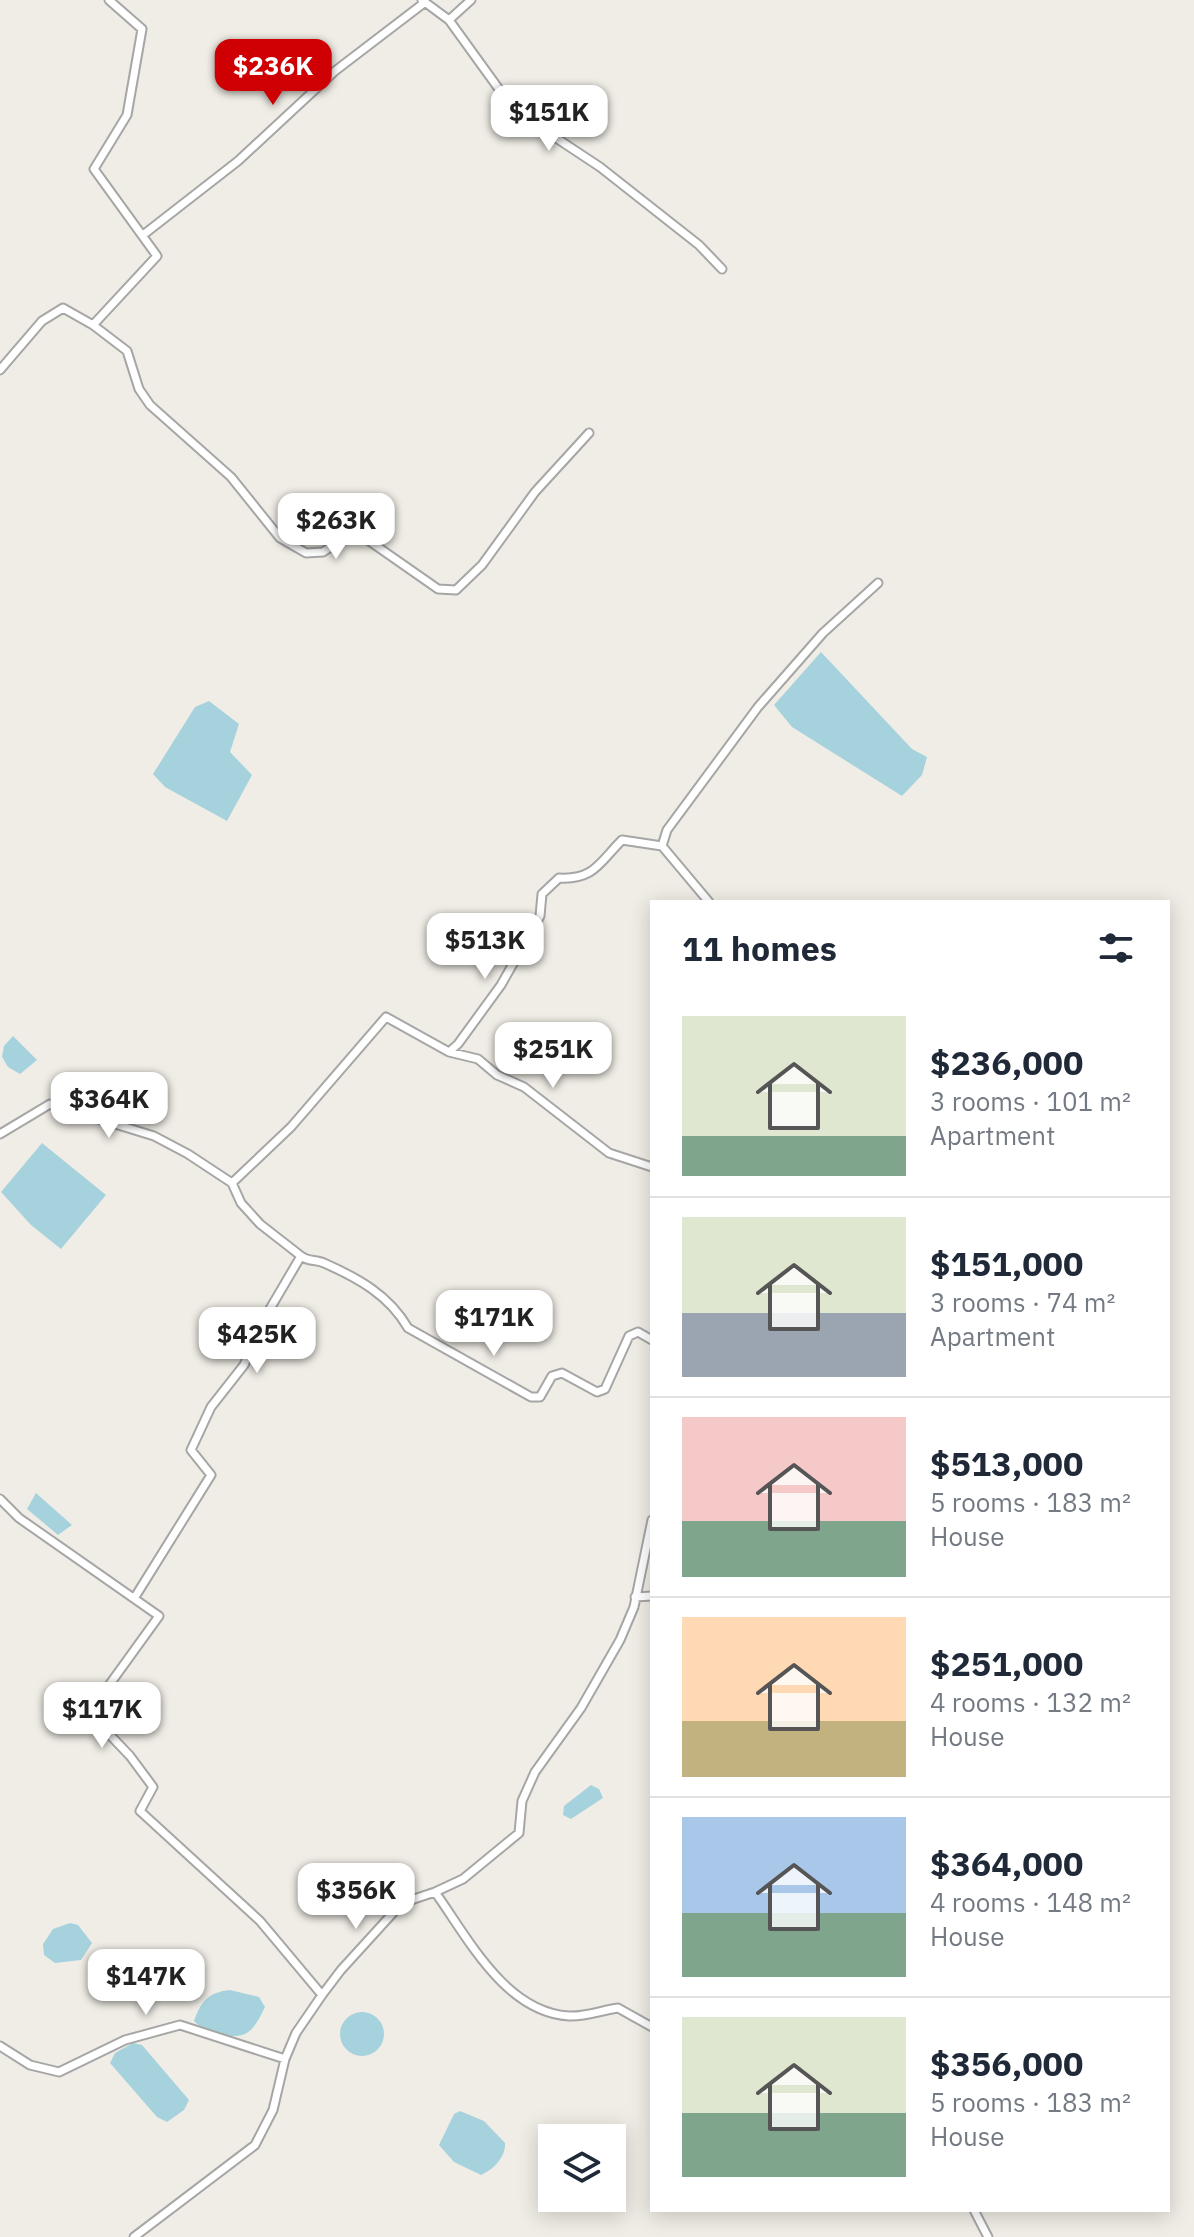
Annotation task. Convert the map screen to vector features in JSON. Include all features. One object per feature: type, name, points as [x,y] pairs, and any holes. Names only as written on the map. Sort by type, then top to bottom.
[{"type":"street","points":[[93,325],[157,256],[94,169],[127,115],[142,29],[109,0]]},
{"type":"street","points":[[449,20],[471,0]]},
{"type":"street","points":[[143,235],[238,161],[335,71],[423,1],[449,20],[509,103],[623,185],[699,245],[722,269]]},
{"type":"street","points":[[0,370],[42,321],[63,308],[93,325],[127,351],[139,389],[150,405],[231,477],[280,538],[306,553],[323,552],[355,531],[438,589],[456,590],[482,565],[535,492],[589,433]]},
{"type":"street","points":[[662,846],[667,830],[758,707],[823,633],[878,583]]},
{"type":"street","points":[[449,1052],[501,985],[540,916],[542,894],[559,878],[579,879],[591,874],[622,840],[662,846],[707,900]]},
{"type":"street","points":[[232,1183],[291,1127],[386,1017],[449,1052],[478,1059],[497,1075],[524,1087],[609,1153],[650,1166]]},
{"type":"street","points":[[0,1134],[50,1104],[154,1136],[232,1183],[241,1203],[260,1224],[301,1256],[321,1261],[376,1290],[397,1309],[408,1328],[531,1397],[540,1397],[552,1376],[562,1373],[597,1392],[605,1389],[629,1336],[638,1332],[650,1339]]},
{"type":"street","points":[[135,1597],[211,1475],[191,1450],[211,1407],[244,1365],[264,1319],[301,1256]]},
{"type":"street","points":[[0,1499],[19,1518],[159,1616],[89,1713],[130,1756],[153,1787],[140,1811],[260,1921],[322,1995]]},
{"type":"street","points":[[134,2237],[255,2145],[273,2110],[285,2059],[296,2033],[341,1970],[402,1903],[463,1879],[519,1833],[522,1801],[535,1772],[608,1665],[635,1597],[650,1529]]},
{"type":"street","points":[[635,1597],[650,1596]]},
{"type":"street","points":[[435,1892],[500,1982],[538,2008],[569,2016],[618,2008],[650,2026]]},
{"type":"street","points":[[0,2046],[30,2065],[59,2072],[125,2040],[180,2025],[285,2059]]},
{"type":"street","points":[[975,2212],[988,2237]]},
{"type":"water","points":[[821,652],[912,749],[927,757],[922,775],[902,796],[792,727],[774,705]]},
{"type":"water","points":[[209,701],[239,724],[230,752],[252,775],[227,821],[165,787],[153,774],[195,707]]},
{"type":"water","points":[[13,1036],[37,1060],[20,1074],[8,1067],[2,1057],[4,1046]]},
{"type":"water","points":[[77,1079],[89,1084],[97,1093],[100,1102],[94,1110],[63,1100],[62,1094]]},
{"type":"water","points":[[42,1143],[106,1195],[61,1249],[31,1225],[1,1192]]},
{"type":"water","points":[[36,1493],[72,1525],[58,1535],[27,1509]]},
{"type":"water","points":[[591,1785],[599,1789],[603,1798],[571,1819],[563,1815],[564,1806]]},
{"type":"water","points":[[70,1923],[78,1925],[92,1943],[81,1960],[55,1963],[44,1955],[43,1944],[53,1929]]},
{"type":"water","points":[[230,1990],[259,1997],[265,2007],[251,2029],[241,2035],[226,2035],[206,2030],[194,2021],[207,1999]]},
{"type":"water","points":[[362,2012],[378,2018],[384,2034],[378,2050],[362,2056],[346,2050],[340,2034],[346,2018]]},
{"type":"water","points":[[133,2043],[142,2045],[189,2100],[184,2110],[167,2122],[157,2117],[110,2063],[115,2053]]},
{"type":"water","points":[[460,2111],[484,2121],[505,2143],[498,2162],[481,2175],[454,2162],[439,2145],[454,2114]]}]
